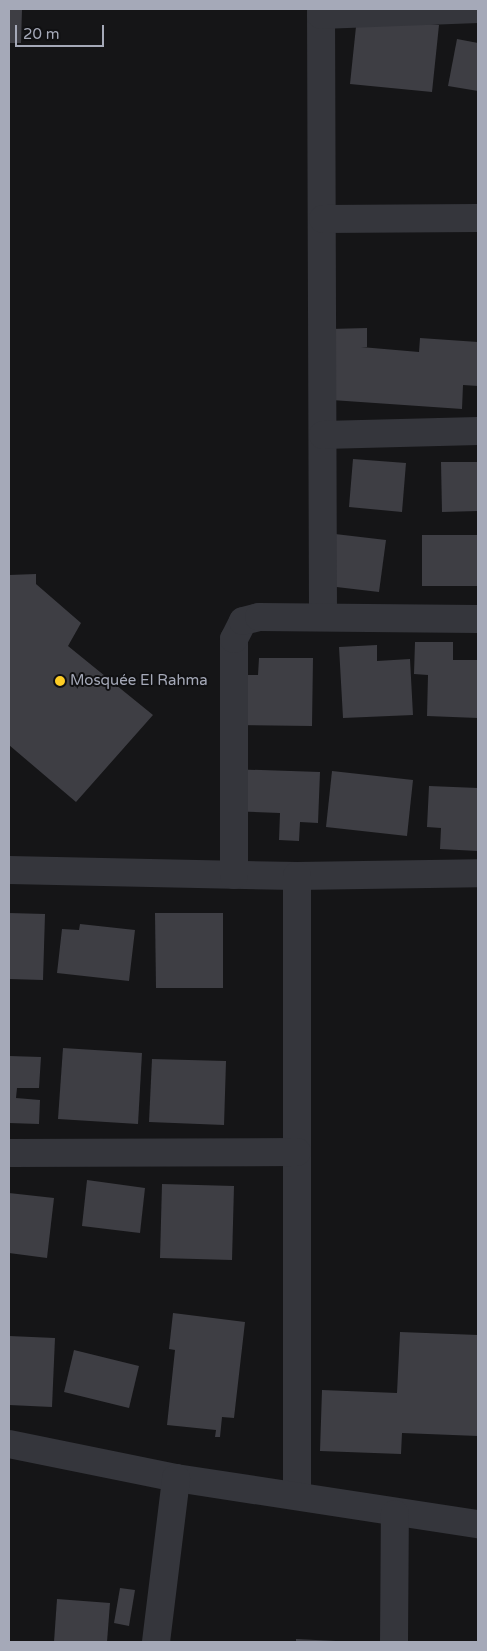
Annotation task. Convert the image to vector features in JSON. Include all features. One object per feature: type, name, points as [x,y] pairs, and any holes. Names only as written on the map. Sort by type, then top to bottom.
[{"type":"street","points":[[323,618],[324,219],[321,12],[478,9]]},
{"type":"street","points":[[324,219],[478,218]]},
{"type":"street","points":[[324,435],[478,431]]},
{"type":"street","points":[[234,875],[234,639],[243,622],[260,617],[478,619]]},
{"type":"street","points":[[9,870],[297,876],[478,873]]},
{"type":"street","points":[[297,876],[297,1495]]},
{"type":"street","points":[[9,1153],[297,1152]]},
{"type":"street","points":[[9,1444],[176,1478],[297,1495],[395,1514],[478,1524]]},
{"type":"street","points":[[156,1642],[176,1478]]},
{"type":"street","points":[[394,1642],[395,1514]]},
{"type":"building","points":[[9,9],[22,9],[21,43],[9,43]]},
{"type":"building","points":[[357,17],[439,25],[432,92],[350,84]]},
{"type":"building","points":[[457,39],[478,43],[478,91],[448,86]]},
{"type":"building","points":[[367,328],[367,347],[361,347],[419,352],[420,338],[478,342],[478,386],[463,385],[462,409],[317,399],[330,329]]},
{"type":"building","points":[[353,459],[406,463],[402,512],[349,507]]},
{"type":"building","points":[[441,462],[478,462],[478,511],[442,512]]},
{"type":"building","points":[[335,534],[386,540],[379,592],[328,586]]},
{"type":"building","points":[[422,535],[478,535],[478,586],[422,586]]},
{"type":"building","name":"Mosquée El Rahma","points":[[36,574],[36,584],[81,623],[68,646],[153,715],[76,802],[9,745],[9,575]]},
{"type":"building","points":[[415,642],[453,642],[453,660],[478,660],[478,718],[427,716],[428,675],[414,674]]},
{"type":"building","points":[[377,645],[377,661],[410,659],[413,715],[343,718],[339,647]]},
{"type":"building","points":[[259,658],[313,658],[312,726],[230,725],[231,675],[258,675]]},
{"type":"building","points":[[227,769],[320,772],[318,823],[300,822],[299,841],[279,840],[280,813],[226,811]]},
{"type":"building","points":[[332,771],[413,780],[407,836],[326,827]]},
{"type":"building","points":[[429,786],[478,788],[478,851],[440,849],[441,828],[427,827]]},
{"type":"building","points":[[9,913],[45,914],[43,980],[9,979]]},
{"type":"building","points":[[155,913],[223,913],[223,988],[156,988]]},
{"type":"building","points":[[80,924],[135,930],[129,981],[57,973],[62,929],[79,930]]},
{"type":"building","points":[[63,1048],[142,1053],[138,1124],[58,1119]]},
{"type":"building","points":[[9,1056],[41,1057],[39,1088],[17,1088],[16,1098],[40,1100],[39,1124],[9,1123]]},
{"type":"building","points":[[152,1059],[226,1061],[224,1125],[149,1122]]},
{"type":"building","points":[[87,1180],[145,1188],[140,1233],[82,1226]]},
{"type":"building","points":[[162,1184],[234,1186],[232,1260],[160,1258]]},
{"type":"building","points":[[9,1193],[54,1198],[47,1258],[9,1253]]},
{"type":"building","points":[[173,1313],[245,1322],[234,1418],[222,1417],[220,1437],[215,1437],[216,1430],[167,1425],[175,1350],[169,1349]]},
{"type":"building","points":[[400,1332],[478,1335],[478,1436],[402,1433],[401,1454],[320,1451],[322,1390],[397,1393]]},
{"type":"building","points":[[9,1336],[55,1338],[52,1407],[9,1405]]},
{"type":"building","points":[[74,1350],[139,1366],[129,1408],[64,1392]]},
{"type":"building","points":[[120,1588],[135,1590],[129,1626],[114,1623]]},
{"type":"building","points":[[57,1599],[110,1603],[107,1642],[54,1642]]},
{"type":"building","points":[[296,1639],[336,1641],[336,1642],[296,1642]]},
{"type":"place","name":"Mosquée El Rahma","points":[[60,681]]}]
